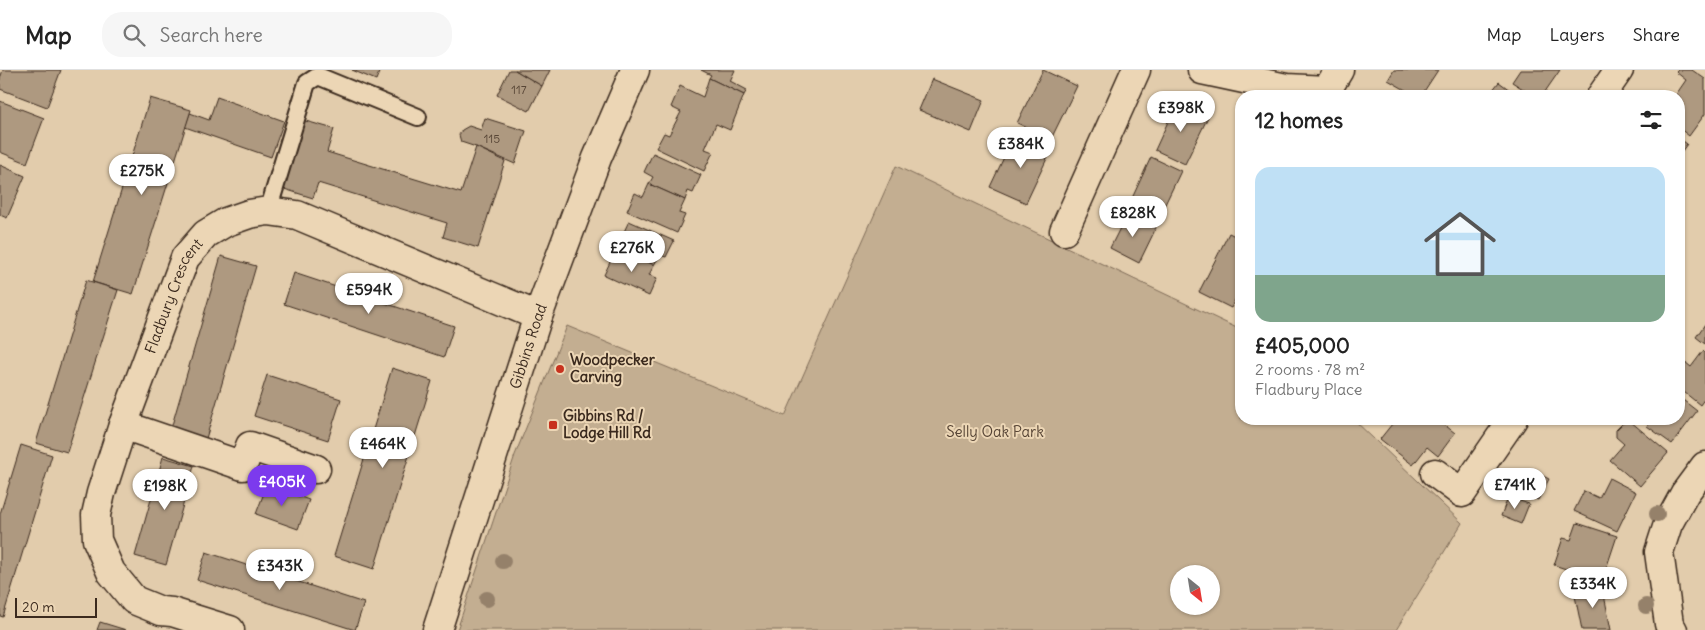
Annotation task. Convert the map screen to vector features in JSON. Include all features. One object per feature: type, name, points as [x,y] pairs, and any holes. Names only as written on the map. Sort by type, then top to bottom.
[{"type":"street","name":"Gibbins Road","points":[[437,630],[506,409],[538,316],[597,158],[635,70]]},
{"type":"street","points":[[1064,231],[1136,70]]},
{"type":"street","points":[[1202,70],[1286,88],[1335,86]]},
{"type":"street","points":[[1605,90],[1619,70]]},
{"type":"street","name":"Fladbury Crescent","points":[[230,630],[190,624],[172,612],[162,611],[134,600],[111,572],[97,540],[96,515],[101,493],[123,425],[185,258],[206,234],[226,222],[249,214],[268,211],[297,215],[538,316]]},
{"type":"street","points":[[123,425],[243,466],[250,446],[316,469]]},
{"type":"street","points":[[1434,473],[1462,493],[1509,425]]},
{"type":"street","points":[[1673,630],[1670,624],[1659,552],[1668,524],[1684,493],[1705,466]]},
{"type":"lane","points":[[268,211],[307,83],[318,76],[418,117]]},
{"type":"green space","name":"Selly Oak Park","points":[[896,166],[1235,327],[1235,425],[1359,425],[1462,523],[1396,630],[457,630],[515,455],[567,326],[785,416]]},
{"type":"building","points":[[3,70],[61,70],[47,107],[0,89],[0,78]]},
{"type":"building","points":[[352,70],[380,70],[376,80]]},
{"type":"building","points":[[509,70],[515,70],[542,86],[529,111],[497,95]]},
{"type":"building","points":[[515,70],[550,70],[542,86]]},
{"type":"building","points":[[701,70],[735,70],[730,81],[747,90],[744,95],[709,78],[711,75]]},
{"type":"building","points":[[1043,70],[1077,86],[1051,139],[1017,123]]},
{"type":"building","points":[[1394,70],[1438,70],[1425,90],[1406,90],[1388,80]]},
{"type":"building","points":[[1520,70],[1560,70],[1546,90],[1525,90],[1512,82]]},
{"type":"building","points":[[1678,70],[1692,70],[1705,79],[1705,114],[1689,136],[1685,133],[1685,90],[1679,90],[1686,80],[1676,72]]},
{"type":"building","points":[[709,78],[744,95],[730,130],[716,124],[705,149],[713,152],[704,171],[656,148],[664,133],[669,135],[681,112],[671,107],[680,86],[703,97]]},
{"type":"building","points":[[932,79],[984,100],[971,132],[919,110]]},
{"type":"building","points":[[1499,82],[1510,90],[1493,90]]},
{"type":"building","points":[[217,97],[284,121],[271,157],[185,127],[190,113],[209,120]]},
{"type":"building","points":[[150,98],[191,110],[133,294],[93,282]]},
{"type":"building","points":[[0,101],[44,118],[27,163],[0,152]]},
{"type":"building","points":[[1177,102],[1208,117],[1185,164],[1155,150]]},
{"type":"building","points":[[485,118],[526,131],[515,164],[461,142],[459,135],[462,130],[469,126],[481,130]]},
{"type":"building","points":[[302,120],[334,129],[327,152],[461,193],[476,147],[505,161],[478,248],[443,237],[447,223],[318,183],[313,198],[281,188]]},
{"type":"building","points":[[1015,134],[1051,150],[1026,203],[990,187]]},
{"type":"building","points":[[653,153],[701,175],[693,193],[688,191],[685,200],[649,184],[653,177],[644,172]]},
{"type":"building","points":[[1151,157],[1181,171],[1157,221],[1128,207]]},
{"type":"building","points":[[0,165],[25,176],[7,218],[0,215]]},
{"type":"building","points":[[649,184],[685,200],[679,213],[685,215],[677,233],[627,211],[635,193],[643,197]]},
{"type":"building","points":[[1127,214],[1156,228],[1139,263],[1110,248]]},
{"type":"building","points":[[629,221],[674,241],[666,257],[660,255],[654,265],[624,251],[630,239],[622,236]]},
{"type":"building","points":[[1229,233],[1235,236],[1235,300],[1231,308],[1199,292]]},
{"type":"building","points":[[624,251],[654,265],[649,275],[657,278],[649,296],[604,275],[612,258],[619,261]]},
{"type":"building","points":[[221,256],[256,266],[205,442],[170,432]]},
{"type":"building","points":[[294,273],[454,326],[444,357],[284,304]]},
{"type":"building","points":[[86,280],[118,290],[67,452],[36,443]]},
{"type":"building","points":[[1705,324],[1705,344],[1696,337]]},
{"type":"building","points":[[1703,351],[1705,353],[1705,398],[1700,405],[1685,393],[1685,362],[1691,367]]},
{"type":"building","points":[[392,368],[432,381],[374,569],[334,556]]},
{"type":"building","points":[[267,375],[341,399],[328,440],[254,416]]},
{"type":"building","points":[[1685,402],[1697,411],[1672,444],[1647,426],[1685,425]]},
{"type":"building","points":[[1391,425],[1445,425],[1455,433],[1438,456],[1427,447],[1413,465],[1380,439]]},
{"type":"building","points":[[1621,425],[1635,425],[1668,453],[1640,486],[1610,460],[1624,444],[1616,437],[1616,430]]},
{"type":"building","points":[[21,445],[52,455],[3,617],[0,616],[0,514]]},
{"type":"building","points":[[163,457],[194,466],[166,565],[135,556]]},
{"type":"building","points":[[1531,470],[1549,479],[1538,500],[1521,492]]},
{"type":"building","points":[[1609,478],[1636,492],[1617,531],[1574,511],[1584,491],[1599,498]]},
{"type":"building","points":[[267,485],[309,500],[298,529],[256,514]]},
{"type":"building","points":[[1508,497],[1529,504],[1521,524],[1501,516]]},
{"type":"building","points":[[1577,523],[1617,536],[1602,581],[1554,565],[1563,538],[1571,540]]},
{"type":"building","points":[[206,552],[364,603],[355,630],[197,580]]},
{"type":"building","points":[[1602,585],[1611,630],[1582,630],[1574,591]]},
{"type":"building","points":[[100,622],[126,630],[97,630]]},
{"type":"place","name":"Woodpecker Carving","points":[[560,369]]},
{"type":"place","name":"Gibbins Rd / Lodge Hill Rd","points":[[553,425]]}]
